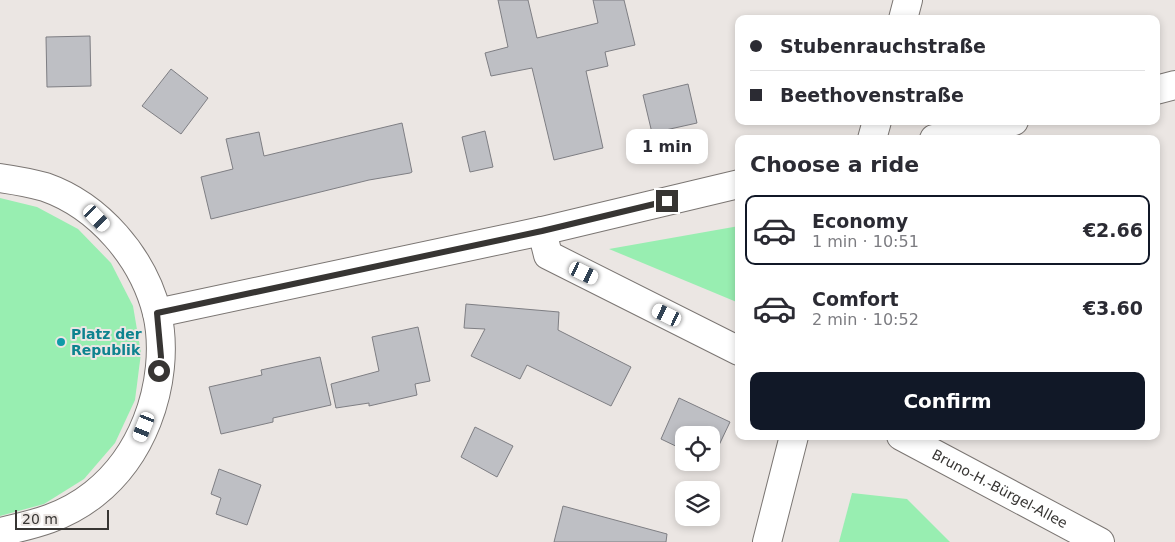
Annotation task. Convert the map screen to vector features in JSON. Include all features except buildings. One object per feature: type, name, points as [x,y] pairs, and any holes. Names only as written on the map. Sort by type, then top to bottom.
[{"type":"street","points":[[904,15],[908,0]]},
{"type":"street","points":[[1160,89],[1175,85]]},
{"type":"street","points":[[952,135],[996,125]]},
{"type":"street","points":[[0,178],[44,187],[72,200],[97,218],[124,245],[144,277],[157,313],[161,357],[155,400],[139,441],[113,476],[94,494],[72,509],[48,520],[0,532]]},
{"type":"street","points":[[157,313],[542,231],[735,185]]},
{"type":"street","points":[[542,231],[548,255],[735,348]]},
{"type":"street","points":[[767,542],[793,440]]},
{"type":"street","name":"Bruno-H.-Bürgel-Allee","points":[[909,440],[1100,542]]},
{"type":"green space","name":"Platz der Republik","points":[[0,198],[37,207],[78,229],[111,263],[133,306],[141,353],[135,400],[115,443],[84,479],[44,504],[0,516]]},
{"type":"green space","points":[[735,227],[735,301],[609,249]]},
{"type":"green space","points":[[852,493],[907,499],[950,542],[839,542]]},
{"type":"place","name":"Platz der Republik","points":[[61,342]]},
{"type":"route","points":[[159,371],[161,357],[157,313],[542,231],[667,201]]}]
